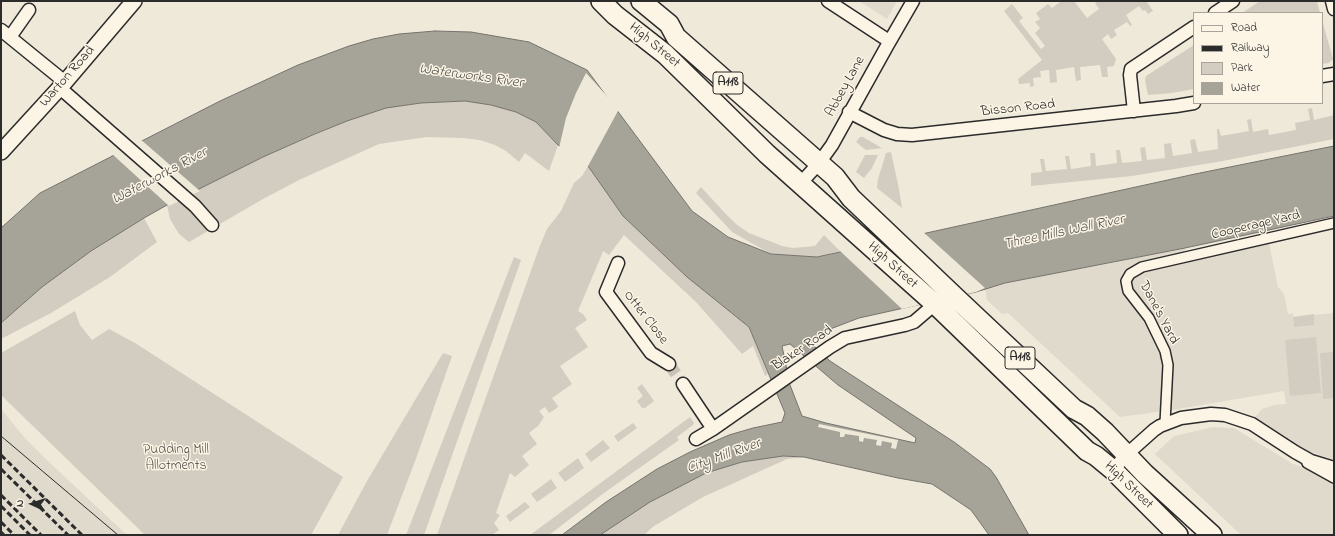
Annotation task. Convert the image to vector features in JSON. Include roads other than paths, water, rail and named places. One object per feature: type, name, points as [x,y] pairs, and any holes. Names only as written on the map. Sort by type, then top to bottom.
[{"type":"main road","name":"High Street","points":[[601,1],[615,15],[665,54],[767,154],[934,303],[1087,451],[1096,456],[1113,470],[1178,535]]},
{"type":"main road","name":"High Street","points":[[641,1],[669,24],[676,37],[835,177],[851,198],[955,297],[1074,409],[1087,416],[1105,432],[1126,455],[1212,535]]},
{"type":"street","name":"Warton Road","points":[[1,152],[62,85],[134,1]]},
{"type":"street","points":[[828,1],[890,41]]},
{"type":"street","name":"Abbey Lane","points":[[800,184],[819,163],[832,145],[849,112],[913,1]]},
{"type":"street","points":[[1216,12],[1233,1]]},
{"type":"street","points":[[1332,1],[1334,9]]},
{"type":"street","points":[[29,10],[6,34],[113,134],[195,206],[212,225]]},
{"type":"street","points":[[1134,111],[1130,75],[1131,69],[1193,28]]},
{"type":"street","points":[[1323,76],[1334,74]]},
{"type":"street","name":"Bisson Road","points":[[849,112],[884,130],[897,134],[912,135],[1193,103]]},
{"type":"street","name":"Cooperage Yard","points":[[1185,257],[1334,224]]},
{"type":"street","name":"Dane's Yard","points":[[1165,423],[1168,365],[1164,351],[1149,318],[1128,291],[1126,281],[1130,274],[1142,267],[1185,257]]},
{"type":"street","name":"Otter Close","points":[[618,263],[606,292],[651,353],[669,364]]},
{"type":"street","name":"Blaker Road","points":[[696,439],[845,338],[914,322],[934,303]]},
{"type":"street","points":[[683,384],[714,428]]},
{"type":"street","points":[[1113,470],[1126,455],[1154,430],[1165,423],[1181,418],[1211,414],[1225,415],[1252,424],[1311,461],[1334,468]]},
{"type":"street","points":[[1295,452],[1293,456],[1334,478]]},
{"type":"water","points":[[435,31],[471,32],[529,42],[587,70],[692,211],[728,237],[771,254],[817,257],[1195,174],[1334,146],[1334,216],[1185,248],[1005,283],[976,292],[859,318],[825,331],[813,340],[812,344],[830,361],[954,442],[990,469],[1029,535],[989,535],[971,510],[932,484],[804,457],[783,456],[742,462],[706,473],[650,502],[600,535],[562,535],[606,502],[657,469],[690,452],[729,435],[782,422],[785,413],[749,327],[687,277],[623,216],[588,166],[558,145],[536,122],[516,112],[491,105],[465,101],[421,103],[386,108],[347,121],[263,157],[167,205],[91,251],[42,287],[1,323],[1,228],[40,193],[220,101],[298,65],[349,46],[373,39],[399,34]],"holes":[[[790,344],[838,385],[916,438],[915,443],[826,423],[802,416],[790,385],[782,346]]]},
{"type":"tunnel","points":[[669,364],[683,384]]},
{"type":"tram line","points":[[1,436],[118,535]]},
{"type":"railway","points":[[1,455],[82,535]]},
{"type":"railway","points":[[1,469],[68,535]]},
{"type":"railway","points":[[1,495],[41,535]]},
{"type":"railway","points":[[1,506],[30,535]]},
{"type":"railway","points":[[1,522],[14,535]]},
{"type":"railway","points":[[1,532],[4,535]]},
{"type":"water label","name":"Waterworks River","points":[[471,77]]},
{"type":"water label","name":"Waterworks River","points":[[160,177]]},
{"type":"water label","name":"Three Mills Wall River","points":[[1064,233]]},
{"type":"water label","name":"City Mill River","points":[[724,457]]},
{"type":"park label","name":"Pudding Mill Allotments","points":[[176,460]]}]
